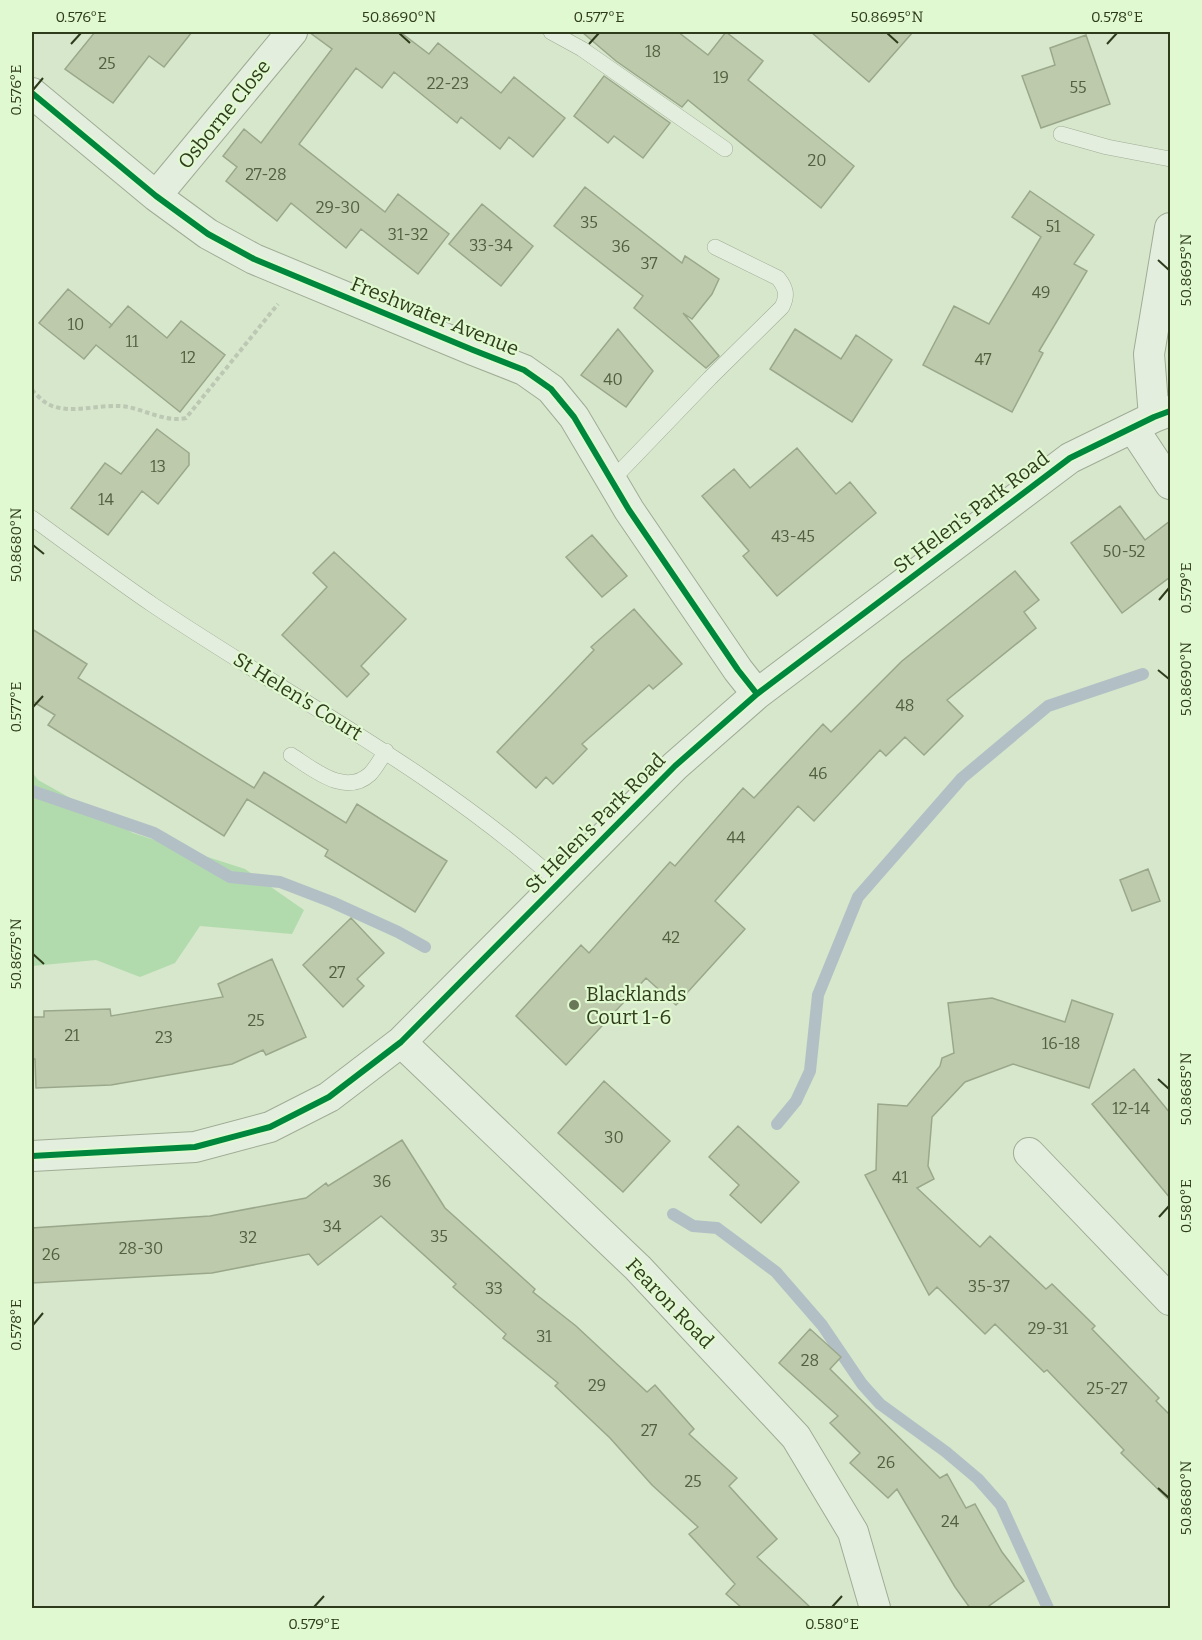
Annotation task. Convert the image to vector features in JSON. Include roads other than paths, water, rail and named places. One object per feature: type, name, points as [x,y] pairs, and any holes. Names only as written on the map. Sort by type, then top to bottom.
[{"type":"street","name":"Osborne Close","points":[[156,196],[292,32]]},
{"type":"street","name":"Freshwater Avenue","points":[[32,93],[156,196],[207,234],[254,259],[473,351],[524,370],[551,389],[574,417],[635,520],[757,694]]},
{"type":"street","points":[[1170,228],[1149,354],[1152,418],[1170,484]]},
{"type":"street","name":"St Helen's Park Road","points":[[32,1156],[195,1147],[270,1127],[330,1097],[401,1042],[675,766],[757,694],[1070,458],[1152,418]]},
{"type":"street","name":"Fearon Road","points":[[401,1042],[638,1268],[796,1437],[853,1532],[875,1608]]},
{"type":"street","points":[[1029,1153],[1170,1300]]},
{"type":"lane","points":[[551,32],[582,49],[725,149]]},
{"type":"lane","points":[[1061,134],[1107,147],[1170,159]]},
{"type":"lane","points":[[611,481],[782,307],[786,298],[785,286],[778,278],[715,247]]},
{"type":"lane","name":"St Helen's Court","points":[[32,518],[153,605],[386,751],[517,846],[558,882]]},
{"type":"lane","points":[[291,755],[335,782],[351,783],[370,774],[386,751]]},
{"type":"waterway","points":[[777,1124],[796,1101],[810,1071],[818,995],[858,897],[962,778],[1048,706],[1143,674]]},
{"type":"waterway","points":[[32,791],[154,833],[230,877],[280,882],[332,902],[425,947]]},
{"type":"waterway","points":[[673,1214],[693,1226],[717,1228],[776,1272],[822,1325],[862,1384],[880,1404],[946,1452],[978,1479],[1001,1505],[1048,1608]]},
{"type":"place","name":"Blacklands Court 1-6","points":[[574,1005]]}]
